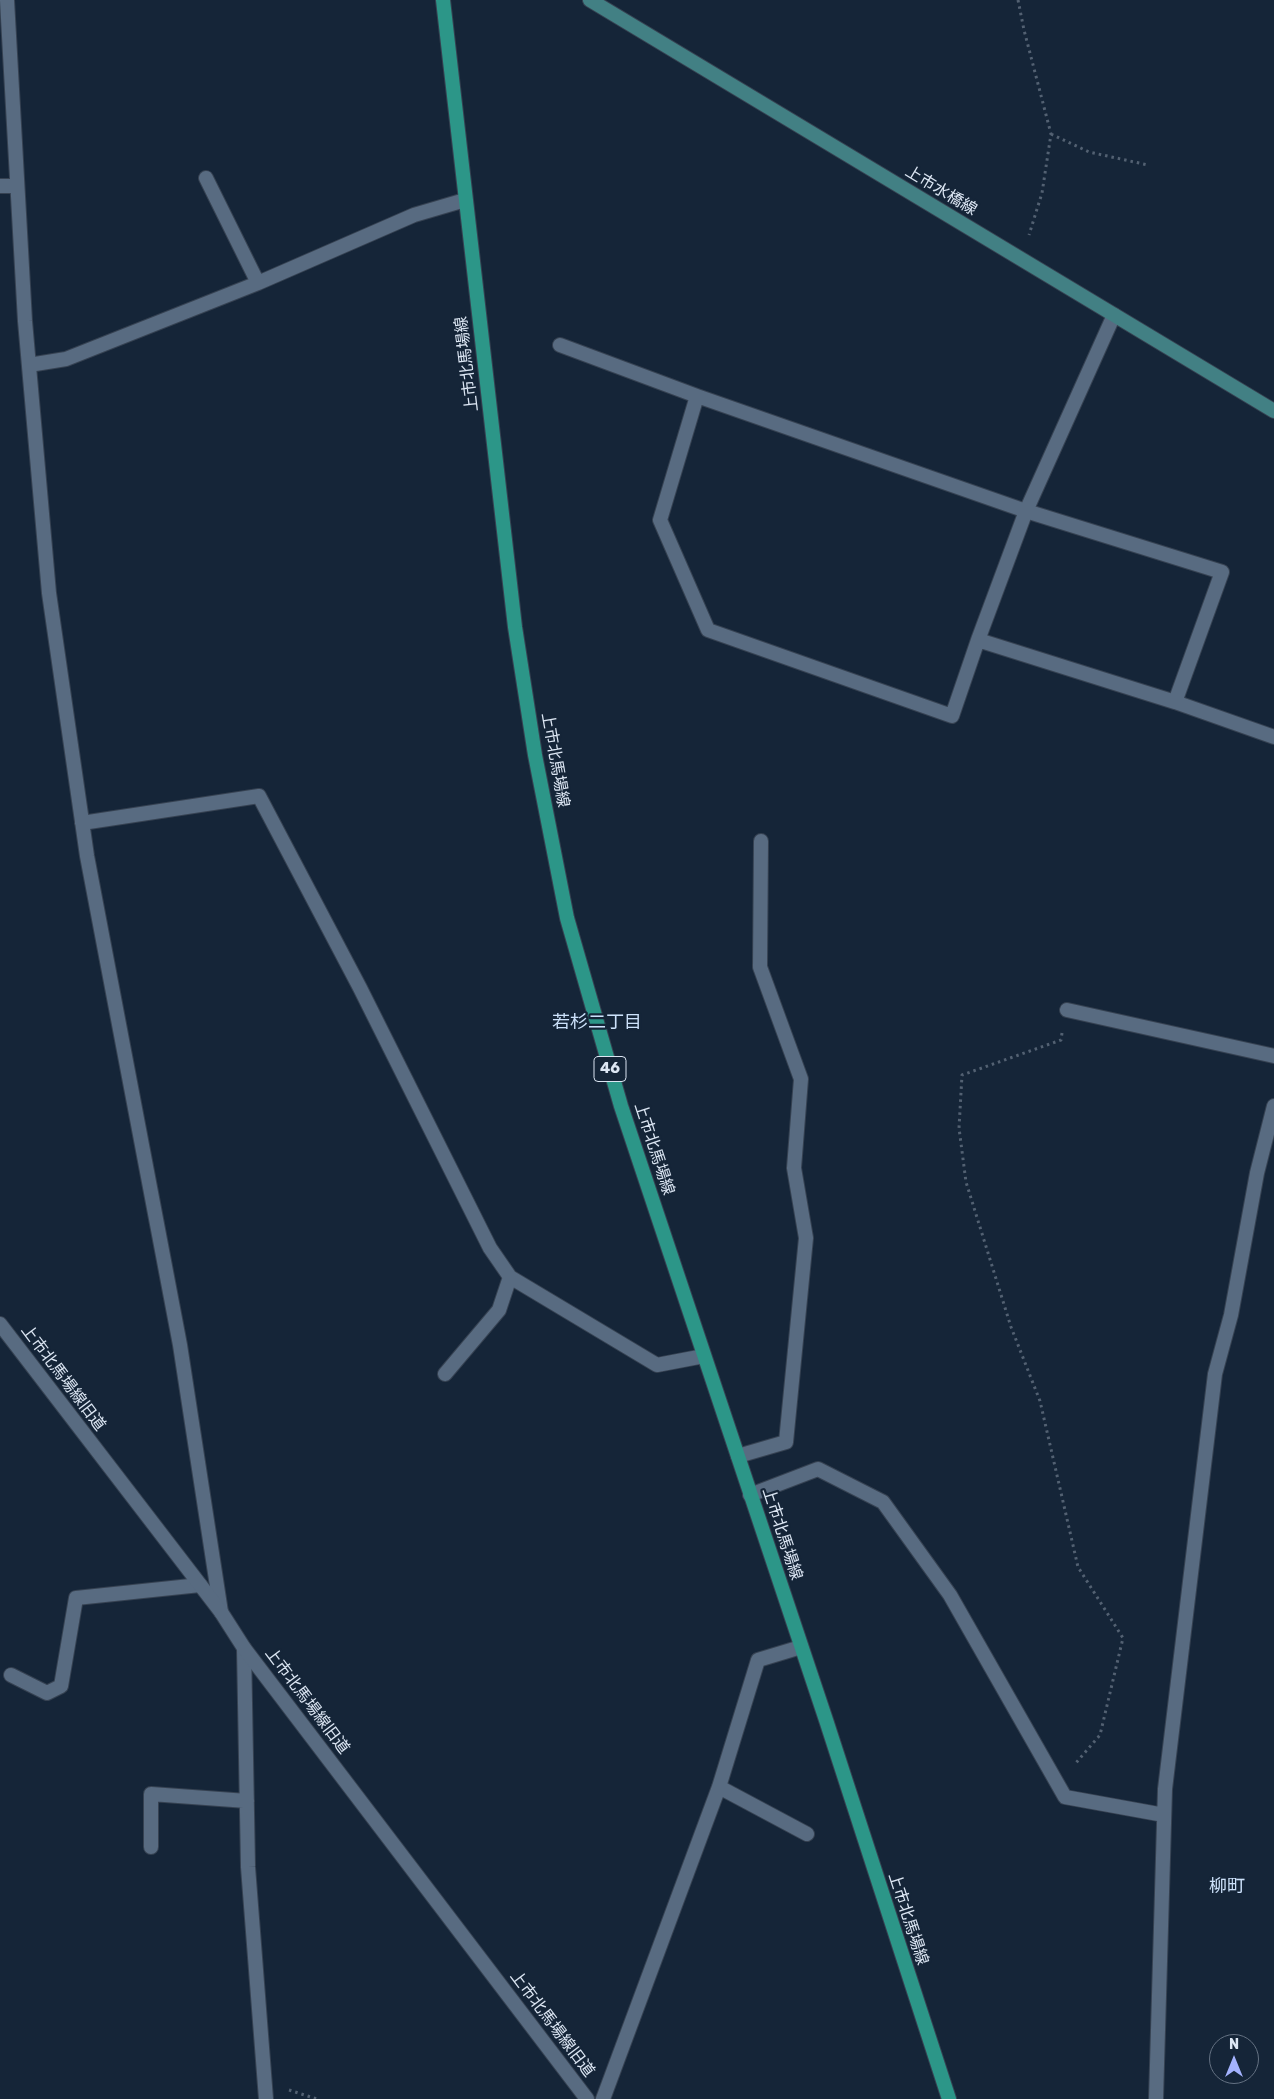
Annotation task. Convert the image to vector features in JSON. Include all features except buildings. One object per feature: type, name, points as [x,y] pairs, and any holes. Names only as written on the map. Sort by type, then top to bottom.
[{"type":"main road","name":"上市北馬場線","points":[[442,0],[515,627],[535,755],[566,909],[621,1106],[801,1647],[948,2099]]},
{"type":"main road","name":"上市水橋線","points":[[590,0],[1274,411]]},
{"type":"street","points":[[7,0],[28,365],[49,593],[82,823],[180,1345],[221,1612]]},
{"type":"street","points":[[206,178],[258,283]]},
{"type":"street","points":[[0,186],[17,186]]},
{"type":"street","points":[[28,365],[66,359],[258,283],[414,215],[466,200]]},
{"type":"street","points":[[697,396],[660,520],[708,630],[952,716],[1026,510],[1114,315]]},
{"type":"street","points":[[560,345],[697,396],[1026,510],[1222,572],[1175,702]]},
{"type":"street","points":[[978,640],[1175,702],[1274,738]]},
{"type":"street","points":[[82,823],[258,796],[360,988],[490,1248],[510,1277],[657,1365],[704,1356]]},
{"type":"street","points":[[738,1456],[786,1442],[806,1238],[794,1168],[801,1079],[760,967],[761,841]]},
{"type":"street","points":[[1067,1010],[1274,1056]]},
{"type":"street","points":[[1156,2099],[1165,1788],[1215,1374],[1231,1315],[1257,1174],[1274,1106]]},
{"type":"street","points":[[445,1374],[499,1310],[510,1277]]},
{"type":"street","name":"上市北馬場線旧道","points":[[0,1324],[221,1612],[244,1648],[587,2099]]},
{"type":"street","points":[[750,1495],[818,1469],[883,1502],[950,1595],[1065,1797],[1164,1815]]},
{"type":"street","points":[[11,1675],[47,1693],[60,1686],[76,1598],[200,1585]]},
{"type":"street","points":[[603,2099],[719,1787],[758,1660],[801,1647]]},
{"type":"street","points":[[244,1648],[248,1867],[266,2099]]},
{"type":"street","points":[[719,1787],[807,1834]]},
{"type":"street","points":[[151,1847],[151,1794],[247,1801]]},
{"type":"path","points":[[1018,0],[1051,134],[1042,193],[1021,259]]},
{"type":"path","points":[[1051,134],[1088,152],[1148,165]]},
{"type":"path","points":[[1058,1784],[1100,1735],[1123,1638],[1078,1566],[1040,1401],[1011,1327],[966,1182],[959,1128],[962,1075],[1061,1040],[1067,1010]]},
{"type":"district","name":"若杉二丁目","points":[[597,1023]]},
{"type":"district","name":"柳町","points":[[1227,1887]]}]
